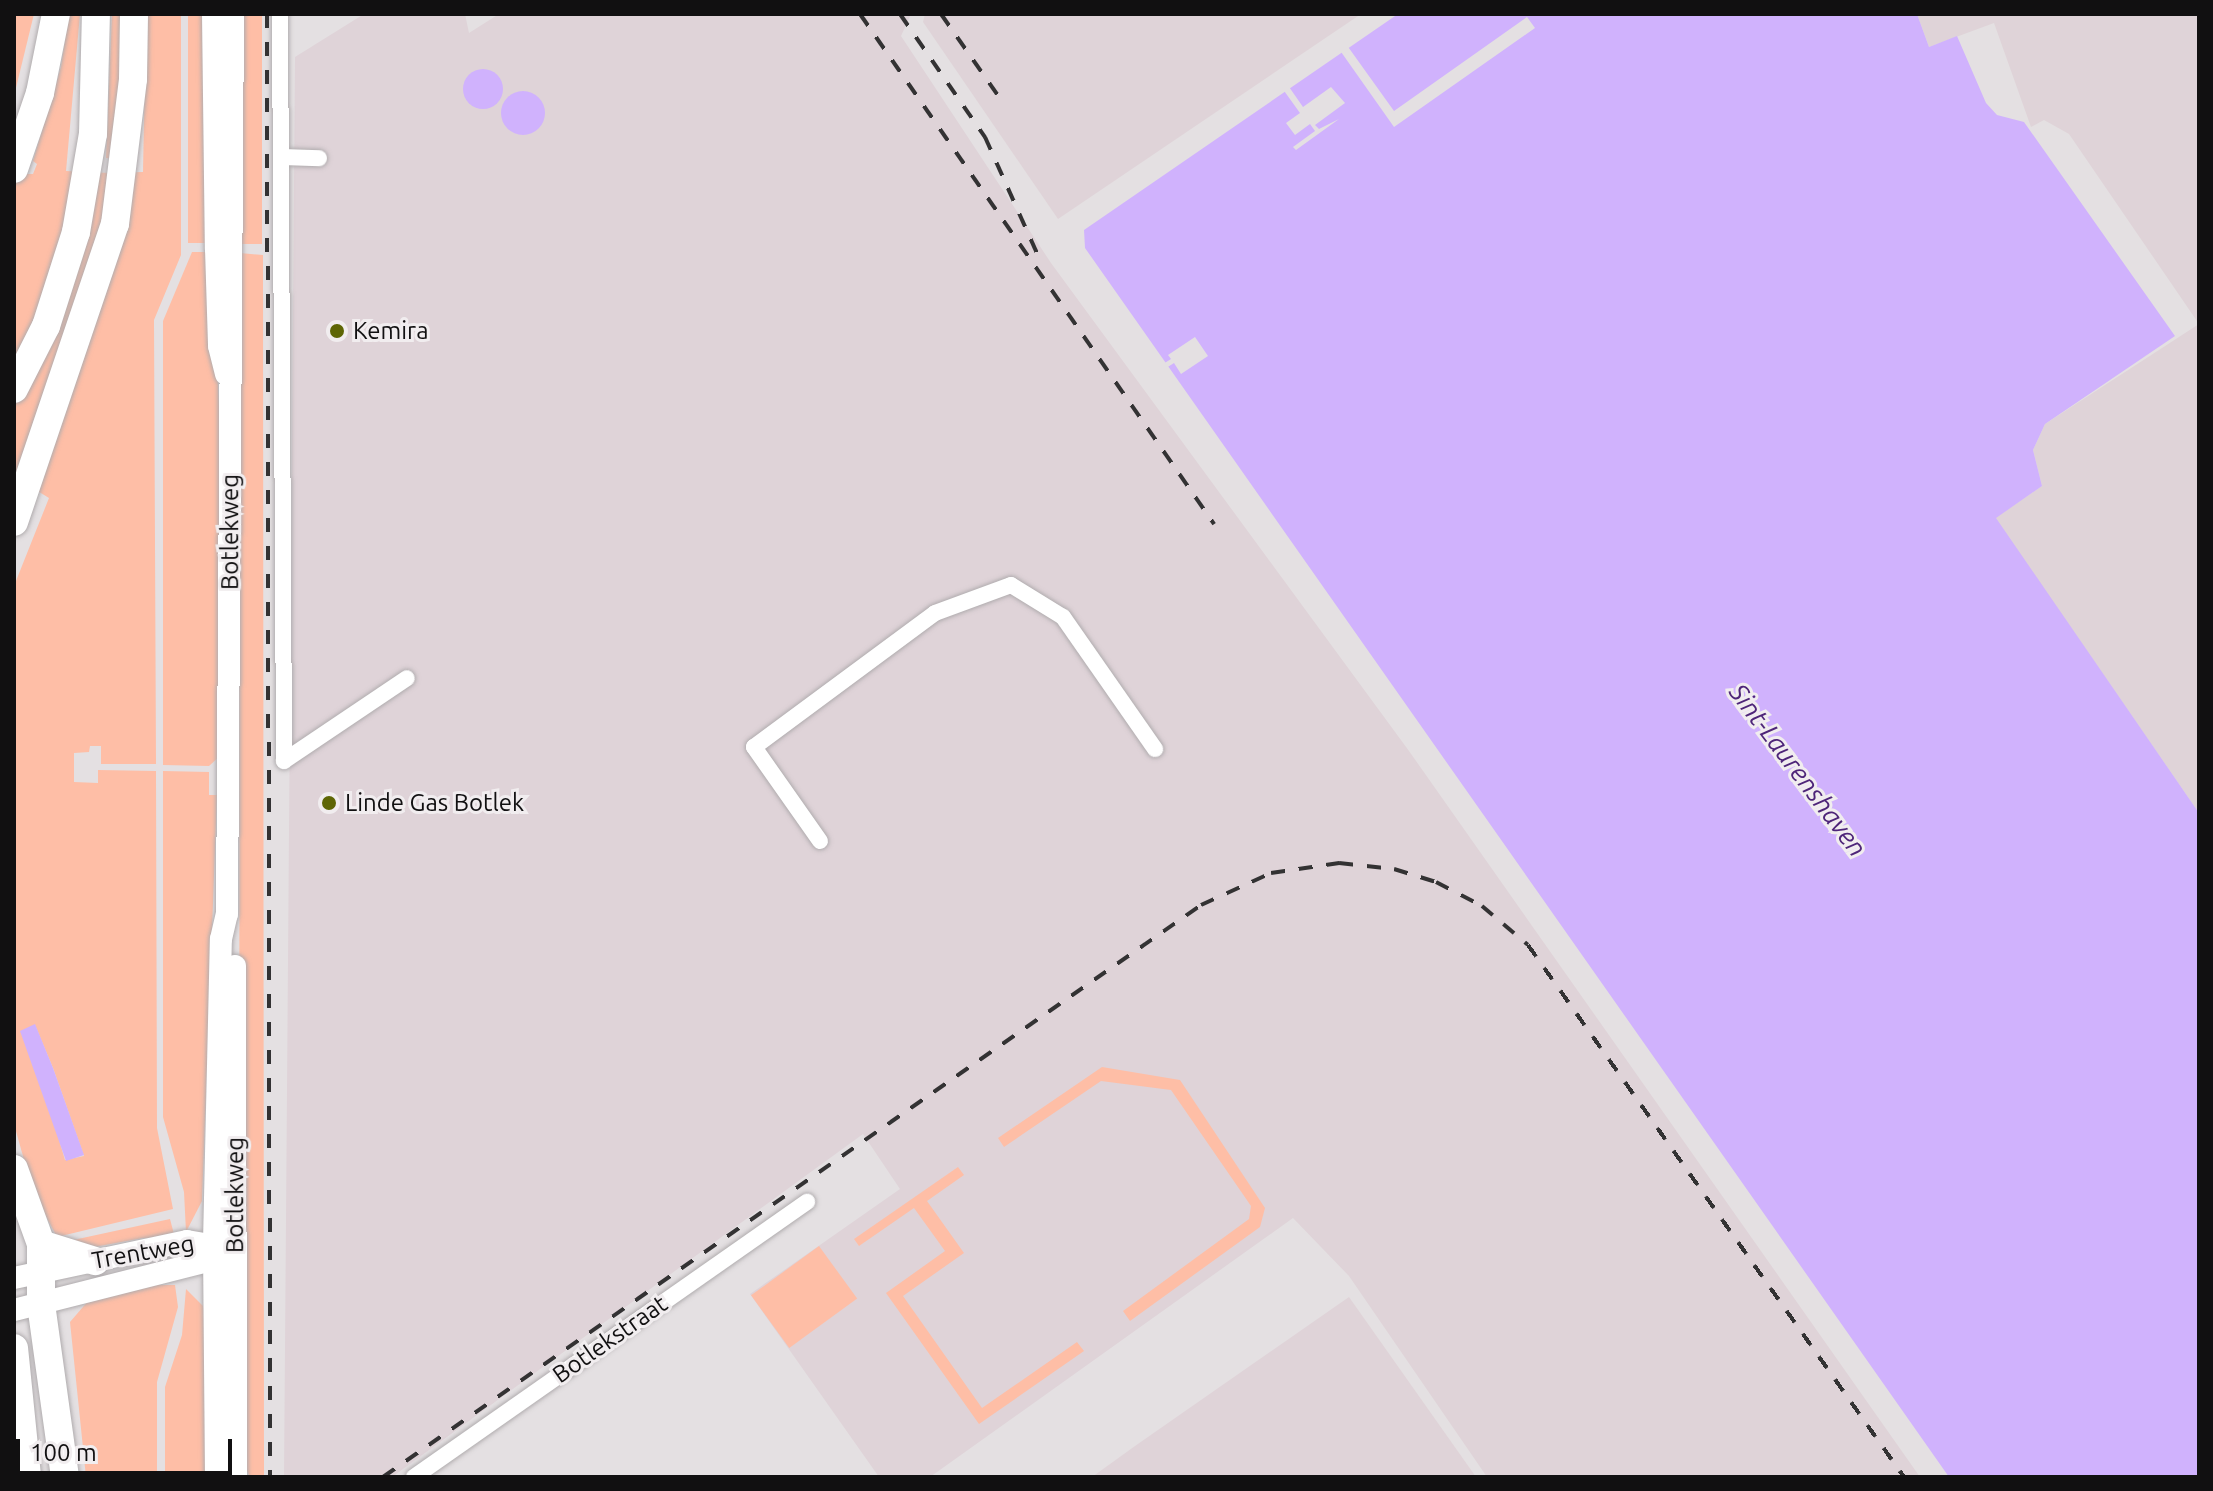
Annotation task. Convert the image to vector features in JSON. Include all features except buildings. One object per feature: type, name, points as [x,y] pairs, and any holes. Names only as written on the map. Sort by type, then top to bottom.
[{"type":"highway","points":[[14,169],[40,93],[56,14]]},
{"type":"highway","points":[[14,389],[62,281],[89,166],[96,14]]},
{"type":"highway","points":[[14,522],[111,240],[125,168],[134,14]]},
{"type":"highway","points":[[14,1169],[41,1244],[26,1276],[27,1307],[65,1477]]},
{"type":"highway","points":[[41,1244],[95,1261]]},
{"type":"highway","points":[[14,1348],[27,1477]]},
{"type":"main road","name":"Botlekweg","points":[[213,14],[219,346],[230,390]]},
{"type":"main road","name":"Botlekweg","points":[[216,1477],[214,1252],[221,939],[227,914],[230,390],[235,347],[233,14]]},
{"type":"main road","name":"Botlekweg","points":[[227,914],[235,941],[236,1477]]},
{"type":"main road","name":"Trentweg","points":[[26,1276],[181,1242],[214,1252]]},
{"type":"main road","name":"Trentweg","points":[[27,1307],[214,1252],[235,1252]]},
{"type":"street","points":[[280,14],[284,761],[407,678]]},
{"type":"street","points":[[283,157],[319,158]]},
{"type":"street","points":[[820,841],[754,747],[935,613],[1011,585],[1063,617],[1155,749]]},
{"type":"street","name":"Botlekstraat","points":[[414,1477],[807,1202]]},
{"type":"shaded area","points":[[14,14],[34,14],[14,96]]},
{"type":"shaded area","points":[[69,14],[80,14],[66,171],[143,172],[146,14],[181,14],[181,255],[154,320],[156,764],[101,764],[101,746],[90,746],[89,752],[74,753],[74,782],[98,783],[98,770],[156,771],[157,1128],[173,1209],[57,1237],[33,1192],[14,1124],[14,586],[49,498],[18,479],[14,501],[14,174],[33,174],[37,164],[33,161],[61,67]],"holes":[[[35,1025],[84,1156],[65,1160],[46,1096]]]},
{"type":"shaded area","points":[[112,14],[128,14],[116,159],[106,158]]},
{"type":"shaded area","points":[[188,14],[210,14],[210,243],[188,243]]},
{"type":"shaded area","points":[[239,14],[262,14],[262,244],[239,244]]},
{"type":"shaded area","points":[[364,14],[465,14],[469,33],[499,14],[911,14],[901,36],[1051,263],[1409,751],[1920,1477],[1487,1477],[1349,1276],[1293,1218],[930,1477],[879,1477],[750,1294],[900,1189],[863,1134],[392,1477],[284,1477],[295,57]]},
{"type":"shaded area","points":[[925,14],[1361,14],[1058,219],[923,22]]},
{"type":"shaded area","points":[[1917,14],[2199,14],[2199,324],[2069,134],[2044,120],[2031,127],[1994,23],[1929,47]]},
{"type":"shaded area","points":[[192,252],[211,252],[220,425],[220,756],[209,766],[163,765],[163,321]]},
{"type":"shaded area","points":[[240,253],[263,255],[264,1477],[250,1477],[246,1469],[239,1408]]},
{"type":"shaded area","points":[[2199,324],[2199,813],[1995,518],[2042,486],[2033,450],[2045,424]]},
{"type":"shaded area","points":[[163,771],[209,772],[209,795],[217,795],[202,1201],[186,1232],[184,1192],[163,1117]]},
{"type":"shaded area","points":[[1102,1067],[1180,1080],[1265,1208],[1260,1227],[1130,1321],[1123,1311],[1249,1219],[1251,1206],[1171,1090],[1101,1081],[1004,1147],[998,1138]]},
{"type":"shaded area","points":[[958,1167],[964,1175],[927,1201],[964,1253],[903,1296],[982,1408],[1077,1342],[1084,1351],[979,1424],[886,1293],[945,1251],[914,1208],[859,1246],[854,1239]]},
{"type":"shaded area","points":[[170,1219],[175,1238],[166,1240],[143,1238],[89,1248],[64,1242]]},
{"type":"shaded area","points":[[819,1246],[857,1299],[789,1348],[751,1295]]},
{"type":"shaded area","points":[[156,1285],[175,1285],[178,1307],[157,1382],[157,1477],[86,1477],[70,1322],[89,1300]]},
{"type":"shaded area","points":[[186,1289],[203,1306],[209,1323],[209,1477],[165,1477],[165,1387],[182,1335]]},
{"type":"shaded area","points":[[1349,1297],[1476,1477],[1092,1477],[1135,1446]]},
{"type":"water","name":"Sint-Laurenshaven","points":[[1398,14],[1917,14],[1929,47],[1957,36],[1986,103],[1997,115],[2024,122],[2175,336],[2045,424],[2033,450],[2042,486],[1996,518],[2199,813],[2199,1477],[1949,1477],[1085,248],[1084,230]]},
{"type":"water","points":[[483,69],[497,75],[503,89],[497,103],[483,109],[469,103],[463,89],[469,75]]},
{"type":"water","points":[[523,91],[539,97],[545,113],[539,129],[523,135],[507,129],[501,113],[507,97]]},
{"type":"water","points":[[35,1024],[84,1155],[66,1161],[20,1031]]},
{"type":"pier","points":[[1527,17],[1535,28],[1394,127],[1339,49],[1346,44],[1394,111]]},
{"type":"pier","points":[[1287,84],[1303,107],[1331,87],[1345,103],[1315,125],[1319,129],[1339,119],[1296,150],[1293,147],[1315,131],[1310,124],[1295,135],[1286,123],[1300,113],[1282,88]]},
{"type":"pier","points":[[1195,337],[1208,356],[1181,374],[1174,363],[1163,370],[1160,366],[1171,359],[1168,355]]},
{"type":"railway","points":[[267,14],[270,1477]]},
{"type":"railway","points":[[860,14],[1214,524]]},
{"type":"railway","points":[[900,14],[985,137],[1039,258]]},
{"type":"railway","points":[[941,14],[997,94]]},
{"type":"railway","points":[[383,1477],[1201,905],[1271,873],[1339,863],[1394,869],[1436,882],[1482,906],[1528,945],[1904,1477]]},
{"type":"place","name":"Kemira","points":[[337,331]]},
{"type":"place","name":"Linde Gas Botlek","points":[[329,803]]}]
